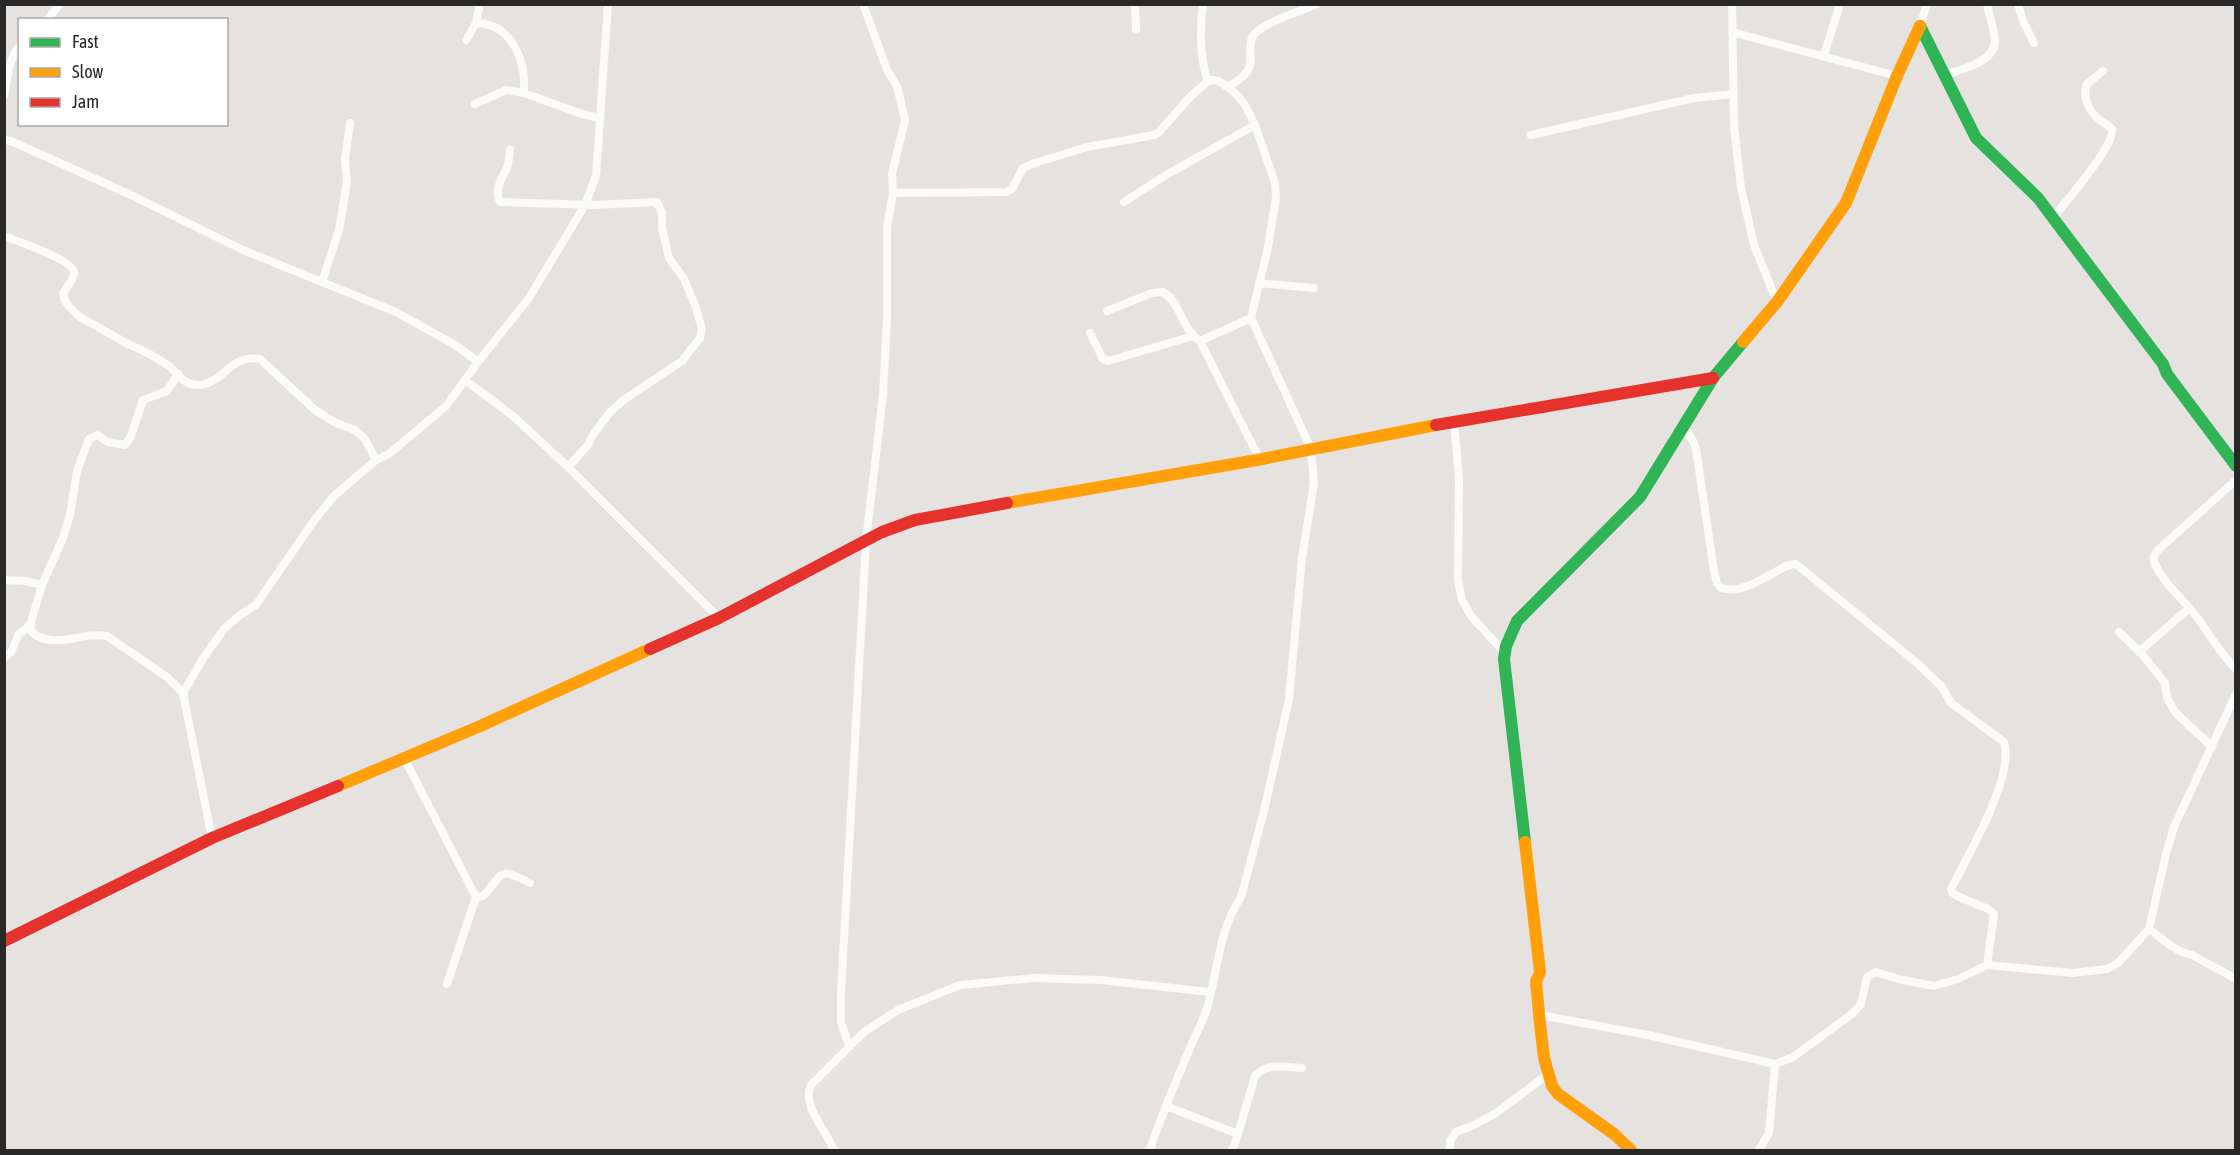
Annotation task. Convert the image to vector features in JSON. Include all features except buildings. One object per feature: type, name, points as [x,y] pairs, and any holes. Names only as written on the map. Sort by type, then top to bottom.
[{"type":"street","points":[[49,18],[60,4]]},
{"type":"street","points":[[466,40],[476,23],[480,4]]},
{"type":"street","points":[[183,693],[204,657],[224,630],[240,615],[256,605],[313,522],[334,496],[446,406],[521,309],[585,205],[596,176],[608,4]]},
{"type":"street","points":[[849,1046],[841,1022],[841,993],[866,541],[883,395],[887,318],[887,227],[892,194],[892,174],[905,115],[897,86],[887,70],[863,4]]},
{"type":"street","points":[[1135,4],[1137,30]]},
{"type":"street","points":[[1203,4],[1202,49],[1204,71],[1208,81]]},
{"type":"street","points":[[1228,87],[1246,74],[1251,63],[1252,38],[1259,30],[1317,4]]},
{"type":"street","points":[[1732,4],[1734,126],[1741,188],[1754,245],[1777,302]]},
{"type":"street","points":[[1824,56],[1840,4]]},
{"type":"street","points":[[1631,1150],[1615,1135],[1556,1093],[1547,1075],[1536,982],[1540,972],[1505,652],[1510,633],[1517,621],[1640,497],[1713,378],[1777,302],[1846,203],[1897,76],[1920,26],[1927,4]]},
{"type":"street","points":[[1945,75],[1981,61],[1992,51],[1995,41],[1987,4]]},
{"type":"street","points":[[2018,4],[2023,21],[2034,43]]},
{"type":"street","points":[[476,23],[489,24],[511,40],[524,70],[524,93]]},
{"type":"street","points":[[1920,26],[1976,138],[2038,198],[2163,364],[2167,374],[2235,466]]},
{"type":"street","points":[[1732,32],[1897,76]]},
{"type":"street","points":[[4,96],[10,68],[18,47]]},
{"type":"street","points":[[2053,218],[2084,179],[2112,138],[2112,129],[2094,115],[2085,98],[2087,84],[2103,71]]},
{"type":"street","points":[[892,194],[1006,192],[1012,189],[1023,168],[1035,163],[1087,147],[1154,135],[1208,81],[1218,81],[1228,87],[1245,105],[1255,125],[1275,183],[1276,198],[1267,252],[1251,318],[1311,449],[1314,483],[1302,558],[1289,699],[1264,812],[1241,897],[1233,908],[1225,929],[1209,1001],[1150,1150]]},
{"type":"street","points":[[475,104],[506,90],[524,93],[582,114],[600,118]]},
{"type":"street","points":[[1531,135],[1694,98],[1734,94]]},
{"type":"street","points":[[322,282],[339,231],[347,182],[345,160],[350,123]]},
{"type":"street","points":[[1124,202],[1255,125]]},
{"type":"street","points":[[4,140],[11,141],[131,195],[243,250],[396,312],[457,346],[478,362]]},
{"type":"street","points":[[510,150],[497,195],[500,202],[585,205],[657,202],[662,213],[667,250],[690,290],[702,329],[700,338],[682,361],[625,399],[610,412],[588,445],[568,467]]},
{"type":"street","points":[[4,236],[68,264],[74,275],[63,294],[71,310],[167,365],[191,385],[201,386],[214,380],[240,360],[250,357],[260,359],[315,410],[336,423],[355,430],[365,439],[376,460]]},
{"type":"street","points":[[1259,283],[1314,288]]},
{"type":"street","points":[[1107,311],[1152,293],[1163,292],[1171,297],[1230,399],[1256,452],[1257,460]]},
{"type":"street","points":[[1090,333],[1103,359],[1108,361],[1197,339],[1251,318]]},
{"type":"street","points":[[4,658],[11,652],[19,634],[31,622],[42,585],[63,538],[70,515],[77,471],[89,439],[97,435],[108,442],[125,445],[131,436],[143,400],[167,391],[178,374]]},
{"type":"street","points":[[4,940],[212,838],[478,727],[719,618],[882,532],[915,520],[1257,460],[1454,422],[1713,378]]},
{"type":"street","points":[[465,380],[513,416],[568,467],[719,618]]},
{"type":"street","points":[[1454,422],[1459,478],[1458,580],[1462,600],[1471,616],[1505,652]]},
{"type":"street","points":[[1684,427],[1694,441],[1696,449],[1714,571],[1721,588],[1734,589],[1756,583],[1791,563],[1796,564],[1917,663],[1942,687],[1956,707],[2004,742],[2007,751],[2003,777],[1951,889],[1957,896],[1994,914],[1987,965]]},
{"type":"street","points":[[2235,480],[2157,551],[2153,558],[2166,582],[2198,619],[2235,669]]},
{"type":"street","points":[[4,580],[42,585]]},
{"type":"street","points":[[2139,652],[2188,609]]},
{"type":"street","points":[[31,622],[32,632],[44,640],[96,634],[107,636],[167,677],[183,693],[212,838]]},
{"type":"street","points":[[2119,632],[2165,683],[2167,698],[2175,712],[2212,747]]},
{"type":"street","points":[[1540,1015],[1648,1035],[1775,1064],[1793,1057],[1852,1014],[1861,1004],[1867,978],[1876,972],[1934,986],[1958,979],[1987,965],[2073,973],[2107,969],[2118,963],[2149,929],[2174,827],[2235,694]]},
{"type":"street","points":[[404,758],[476,897],[447,984]]},
{"type":"street","points":[[476,897],[483,896],[503,873],[508,872],[530,883]]},
{"type":"street","points":[[2149,929],[2185,954],[2192,955],[2235,980]]},
{"type":"street","points":[[834,1150],[808,1101],[811,1085],[864,1032],[898,1010],[960,985],[1035,978],[1100,980],[1210,992]]},
{"type":"street","points":[[1759,1150],[1769,1133],[1775,1064]]},
{"type":"street","points":[[1232,1150],[1258,1072],[1274,1066],[1302,1068]]},
{"type":"street","points":[[1450,1150],[1450,1141],[1456,1132],[1496,1113],[1547,1075]]},
{"type":"street","points":[[1166,1106],[1238,1134]]},
{"type":"traffic: fast","points":[[1920,26],[1976,138],[2038,198],[2163,364],[2167,374],[2236,466]]},
{"type":"traffic: fast","points":[[1525,842],[1504,659],[1506,646],[1517,621],[1640,497],[1713,378],[1743,342]]},
{"type":"traffic: slow","points":[[1743,342],[1777,302],[1846,203],[1897,76],[1920,26]]},
{"type":"traffic: slow","points":[[1007,503],[1257,460],[1436,425]]},
{"type":"traffic: slow","points":[[338,786],[478,727],[650,649]]},
{"type":"traffic: slow","points":[[1525,842],[1540,972],[1536,982],[1540,1024],[1544,1058],[1552,1086],[1558,1094],[1614,1134],[1631,1150]]},
{"type":"traffic: jam","points":[[1436,425],[1713,378]]},
{"type":"traffic: jam","points":[[650,649],[719,618],[882,532],[915,520],[1007,503]]},
{"type":"traffic: jam","points":[[4,941],[212,838],[338,786]]}]
